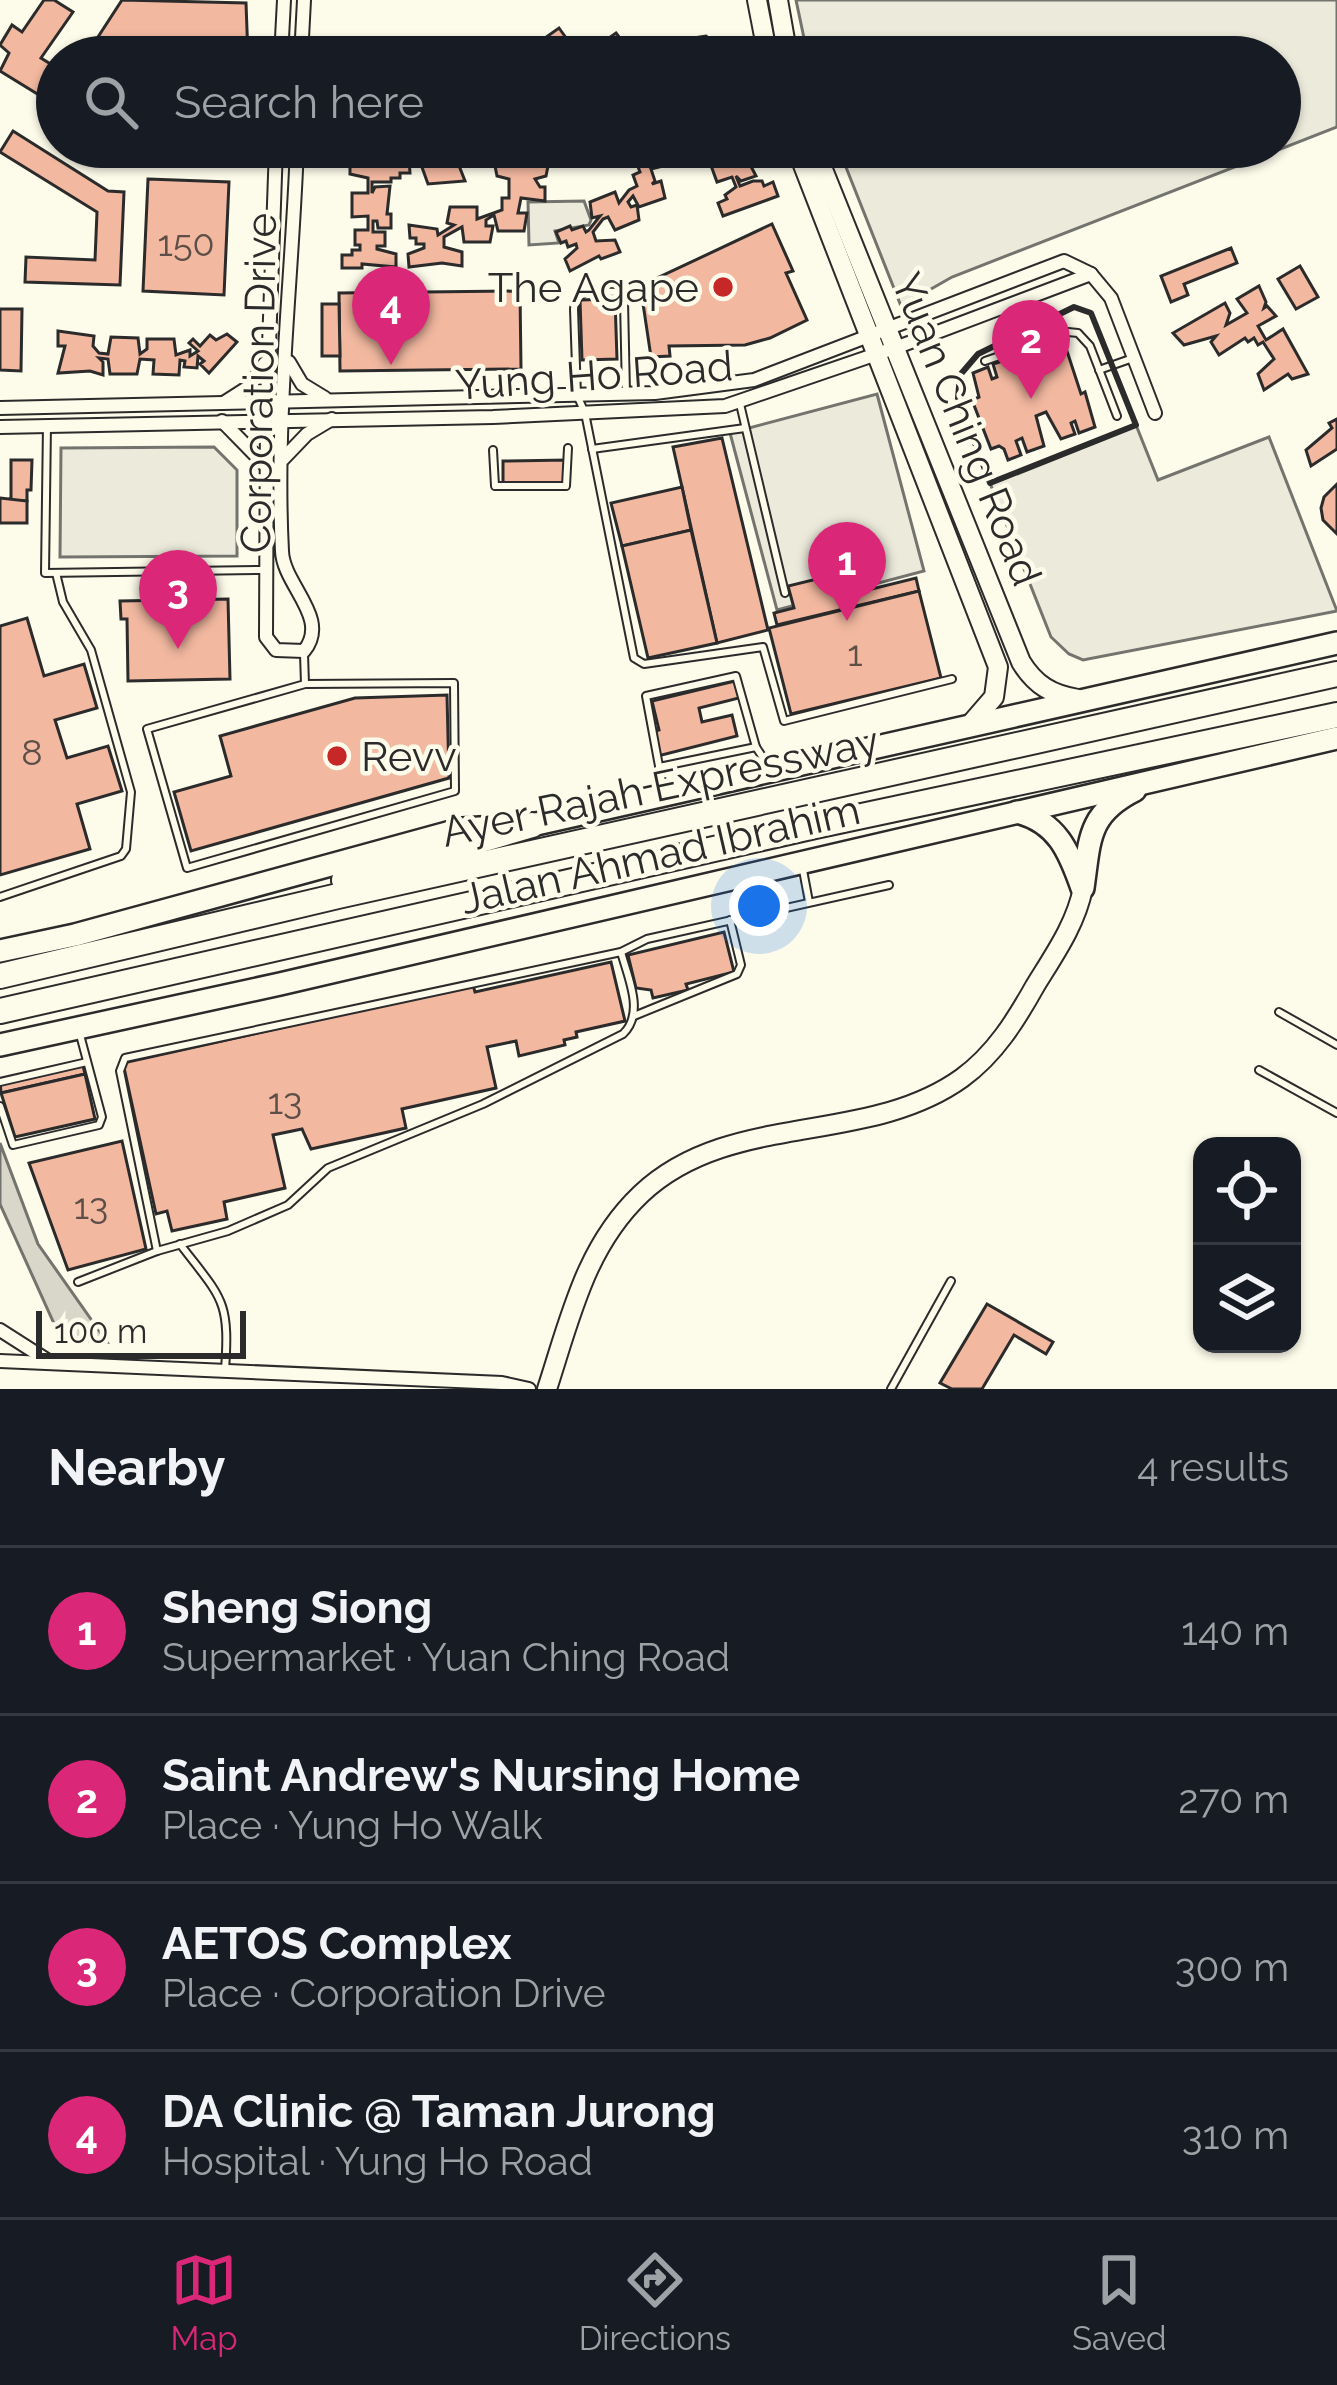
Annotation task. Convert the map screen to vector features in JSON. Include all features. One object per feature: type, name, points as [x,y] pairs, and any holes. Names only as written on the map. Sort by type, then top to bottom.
[{"type":"highway","name":"Ayer Rajah Expressway","points":[[0,976],[1337,674]]},
{"type":"highway","name":"Ayer Rajah Expressway","points":[[0,1011],[814,826],[1337,715]]},
{"type":"highway","points":[[314,902],[329,886],[532,825]]},
{"type":"main road","name":"Jalan Ahmad Ibrahim","points":[[0,951],[462,829],[532,825],[1337,643]]},
{"type":"main road","name":"Jalan Ahmad Ibrahim","points":[[0,1045],[1337,737]]},
{"type":"main road","points":[[1083,888],[1100,813],[1151,782]]},
{"type":"main road","points":[[1016,812],[1052,827],[1083,888]]},
{"type":"street","points":[[281,36],[284,0]]},
{"type":"street","points":[[302,36],[304,0]]},
{"type":"street","points":[[758,0],[764,36]]},
{"type":"street","points":[[778,0],[784,36]]},
{"type":"street","name":"Corporation Drive","points":[[275,168],[267,403],[269,645],[276,650],[304,651],[310,642],[310,612],[290,582],[282,554],[283,419],[296,168]]},
{"type":"street","name":"Yuan Ching Road","points":[[806,168],[879,330]]},
{"type":"street","name":"Yuan Ching Road","points":[[821,168],[998,667],[994,697],[968,727]]},
{"type":"street","name":"Yung Ho Road","points":[[0,408],[700,389],[754,380],[1064,261],[1091,274]]},
{"type":"street","points":[[1091,274],[1111,298],[1155,413]]},
{"type":"street","name":"Yung Ho Road","points":[[0,427],[585,413],[740,404],[1091,274]]},
{"type":"street","name":"Yuan Ching Road","points":[[887,351],[1030,678],[1047,690],[1089,700]]},
{"type":"street","points":[[286,356],[302,384],[331,401]]},
{"type":"street","points":[[221,404],[250,386],[269,357]]},
{"type":"street","points":[[283,460],[307,434],[333,419]]},
{"type":"street","points":[[221,420],[267,466]]},
{"type":"street","points":[[547,1389],[588,1264],[641,1194],[682,1163],[704,1154],[740,1141],[900,1110],[965,1076],[1015,1021],[1078,909],[1083,888]]},
{"type":"street","points":[[0,1330],[53,1364]]},
{"type":"street","points":[[0,1361],[502,1382],[529,1389]]},
{"type":"lane","points":[[626,393],[624,301],[618,292],[586,291],[575,301],[577,395],[585,413],[634,658],[644,664],[763,647],[784,722],[952,680]]},
{"type":"lane","points":[[986,362],[1067,332],[1078,333],[1086,339],[1117,416]]},
{"type":"lane","points":[[1099,370],[1133,358]]},
{"type":"lane","points":[[740,404],[785,593]]},
{"type":"lane","points":[[47,425],[45,573],[267,570]]},
{"type":"lane","points":[[592,449],[746,428]]},
{"type":"lane","points":[[493,450],[494,484],[520,487],[568,484],[568,448]]},
{"type":"lane","points":[[0,897],[121,856],[126,849],[131,793],[91,650],[63,602],[56,573]]},
{"type":"lane","points":[[304,651],[304,684]]},
{"type":"lane","points":[[664,796],[645,697],[733,676],[738,678],[756,747],[772,772]]},
{"type":"lane","points":[[454,683],[455,791],[187,868],[147,729],[304,684],[454,683]]},
{"type":"lane","points":[[659,767],[756,747]]},
{"type":"lane","points":[[802,860],[809,902]]},
{"type":"lane","points":[[157,1251],[120,1071],[125,1058],[621,952],[647,939],[889,885]]},
{"type":"lane","points":[[78,1282],[157,1251],[228,1231],[288,1205],[328,1168],[395,1144],[503,1094],[623,1034],[634,1016],[737,974],[741,965],[730,920]]},
{"type":"lane","points":[[621,952],[634,1016]]},
{"type":"lane","points":[[1280,1012],[1337,1045]]},
{"type":"lane","points":[[0,1106],[13,1145],[97,1126],[102,1117],[78,1028]]},
{"type":"lane","points":[[0,1082],[87,1062]]},
{"type":"lane","points":[[1259,1070],[1337,1114]]},
{"type":"lane","points":[[180,1244],[223,1301],[228,1320],[225,1370]]},
{"type":"lane","points":[[892,1389],[950,1281]]},
{"type":"shaded area","points":[[796,0],[1337,0],[1337,127],[1301,141],[1301,36],[804,36]]},
{"type":"shaded area","points":[[846,168],[1232,168],[952,277],[901,306]]},
{"type":"shaded area","points":[[584,201],[589,225],[555,231],[559,243],[529,245],[528,202]]},
{"type":"shaded area","points":[[877,394],[924,571],[777,610],[730,433]]},
{"type":"shaded area","points":[[1136,425],[1158,480],[1269,437],[1337,611],[1083,660],[1069,654],[1051,637],[990,483]]},
{"type":"shaded area","points":[[214,447],[237,470],[237,556],[60,557],[61,448]]},
{"type":"shaded area","points":[[0,1143],[38,1244],[107,1342],[61,1339],[0,1204]]},
{"type":"building","points":[[44,0],[54,0],[73,12],[56,36],[36,36],[36,93],[0,71],[9,53],[0,45],[12,25],[22,32]]},
{"type":"building","points":[[122,0],[246,3],[247,36],[99,36]]},
{"type":"building","points":[[13,131],[36,146],[36,168],[72,168],[108,191],[124,192],[120,285],[25,282],[26,257],[95,260],[97,212],[0,152]]},
{"type":"building","points":[[350,168],[410,168],[410,173],[400,173],[391,182],[372,182],[372,193],[375,187],[390,186],[387,214],[391,214],[391,228],[378,228],[373,221],[373,232],[385,232],[385,246],[377,249],[396,254],[396,267],[362,264],[362,268],[342,268],[342,255],[360,250],[355,245],[355,230],[368,230],[368,216],[352,217],[352,193],[368,193],[368,178],[350,174]]},
{"type":"building","points":[[422,168],[460,168],[465,181],[428,184]]},
{"type":"building","points":[[495,168],[548,168],[546,176],[535,179],[545,187],[545,201],[521,198],[518,213],[527,213],[524,231],[498,231],[494,215],[486,220],[486,226],[493,226],[490,242],[464,242],[462,227],[444,237],[444,247],[462,252],[462,266],[409,267],[408,254],[424,244],[410,238],[409,225],[437,229],[438,235],[454,225],[447,223],[450,207],[477,207],[477,219],[502,210],[502,198],[509,198],[509,179],[497,176]]},
{"type":"building","points":[[638,168],[655,168],[651,169],[652,184],[661,181],[665,198],[639,207],[633,196],[628,202],[631,207],[637,205],[639,220],[615,230],[608,217],[603,219],[593,232],[596,241],[615,240],[620,252],[599,256],[570,271],[565,259],[576,244],[561,243],[556,232],[570,226],[589,230],[600,216],[592,218],[590,202],[615,192],[619,203],[637,186],[633,175],[640,172]]},
{"type":"building","points":[[712,168],[752,168],[756,176],[741,181],[736,176],[740,186],[773,182],[778,196],[723,216],[718,203],[736,187],[732,177],[717,182]]},
{"type":"building","points":[[148,179],[229,182],[224,295],[143,291]]},
{"type":"building","name":"The Agape","points":[[772,224],[793,271],[786,273],[807,320],[745,345],[669,346],[670,356],[651,357],[642,297],[655,294],[653,280]]},
{"type":"building","points":[[1231,248],[1237,263],[1184,284],[1188,295],[1171,302],[1161,276]]},
{"type":"building","points":[[1300,266],[1318,297],[1296,309],[1278,279]]},
{"type":"building","points":[[1259,286],[1264,308],[1276,316],[1258,326],[1266,340],[1283,329],[1308,374],[1292,379],[1288,374],[1264,390],[1258,374],[1274,359],[1263,342],[1258,345],[1254,338],[1248,342],[1245,338],[1219,355],[1211,342],[1216,336],[1184,345],[1173,333],[1225,303],[1230,313],[1226,325],[1247,313],[1237,299]]},
{"type":"building","points":[[520,291],[521,369],[340,371],[339,293]]},
{"type":"building","points":[[615,299],[617,359],[582,360],[580,300]]},
{"type":"building","points":[[322,304],[339,304],[340,356],[322,356]]},
{"type":"building","points":[[0,309],[22,309],[21,371],[0,370]]},
{"type":"building","points":[[58,331],[94,336],[93,346],[108,354],[111,337],[138,338],[140,354],[147,349],[147,339],[174,339],[176,355],[190,350],[190,356],[198,351],[189,343],[193,339],[200,346],[210,335],[216,340],[227,334],[237,342],[209,373],[198,356],[197,368],[184,367],[185,361],[180,360],[179,375],[153,374],[154,360],[140,359],[137,374],[110,374],[108,359],[99,358],[103,375],[58,373],[65,346],[58,346]]},
{"type":"building","points":[[1058,337],[1081,394],[1085,392],[1095,427],[1079,433],[1075,421],[1071,423],[1075,434],[1061,439],[1046,412],[1036,416],[1044,446],[1027,452],[1022,438],[1016,441],[1021,455],[1008,460],[1004,449],[991,449],[972,400],[979,397],[973,373],[988,367],[992,379],[997,377],[993,364],[1019,359],[1021,364],[1028,361],[1024,350],[1039,345],[1044,356],[1049,354],[1044,342]]},
{"type":"building","points":[[1337,419],[1337,449],[1311,466],[1306,450]]},
{"type":"building","points":[[722,438],[768,630],[717,643],[673,447]]},
{"type":"building","points":[[11,460],[32,460],[27,501],[6,501],[11,498]]},
{"type":"building","points":[[567,460],[568,484],[503,485],[503,461]]},
{"type":"building","points":[[1337,484],[1337,534],[1323,520],[1321,508],[1324,497]]},
{"type":"building","points":[[682,487],[691,530],[622,546],[611,503]]},
{"type":"building","points":[[0,498],[27,501],[27,523],[0,523]]},
{"type":"building","points":[[691,530],[717,643],[648,658],[622,546]]},
{"type":"building","points":[[866,567],[872,589],[916,578],[919,591],[777,625],[774,613],[794,608],[788,586]]},
{"type":"building","points":[[919,591],[941,678],[791,714],[769,628]]},
{"type":"building","points":[[228,599],[230,679],[128,681],[127,619],[121,619],[120,601]]},
{"type":"building","points":[[27,618],[44,676],[84,664],[97,708],[55,720],[67,758],[108,746],[122,791],[77,804],[90,849],[0,875],[0,626]]},
{"type":"building","points":[[735,681],[739,698],[699,708],[702,722],[732,715],[737,736],[658,756],[652,732],[659,730],[652,701]]},
{"type":"building","name":"Revv","points":[[447,695],[449,778],[191,851],[174,792],[231,776],[220,736],[355,698]]},
{"type":"building","points":[[724,932],[734,972],[653,998],[651,990],[636,988],[628,955]]},
{"type":"building","points":[[611,962],[625,1021],[576,1032],[577,1037],[564,1040],[565,1045],[519,1056],[516,1041],[487,1047],[496,1088],[402,1109],[406,1128],[311,1149],[302,1129],[273,1135],[285,1188],[224,1202],[227,1219],[172,1231],[167,1211],[156,1214],[123,1063],[473,985],[475,992]]},
{"type":"building","points":[[82,1062],[85,1074],[1,1093],[0,1080]]},
{"type":"building","points":[[85,1074],[95,1119],[15,1137],[1,1093]]},
{"type":"building","points":[[122,1141],[146,1249],[68,1270],[29,1163]]},
{"type":"building","points":[[987,1304],[1053,1342],[1046,1354],[1014,1335],[982,1389],[952,1389],[940,1383]]},
{"type":"wall","points":[[1074,307],[1091,313],[1136,425],[990,483],[958,398],[960,375],[978,354],[1074,307]]},
{"type":"place","name":"The Agape","points":[[723,287]]},
{"type":"place","name":"DA Clinic @ Taman Jurong","points":[[391,365]]},
{"type":"place","name":"Saint Andrew's Nursing Home","points":[[1031,399]]},
{"type":"place","name":"Sheng Siong","points":[[847,621]]},
{"type":"place","name":"AETOS Complex","points":[[178,649]]},
{"type":"place","name":"Revv","points":[[337,756]]}]
